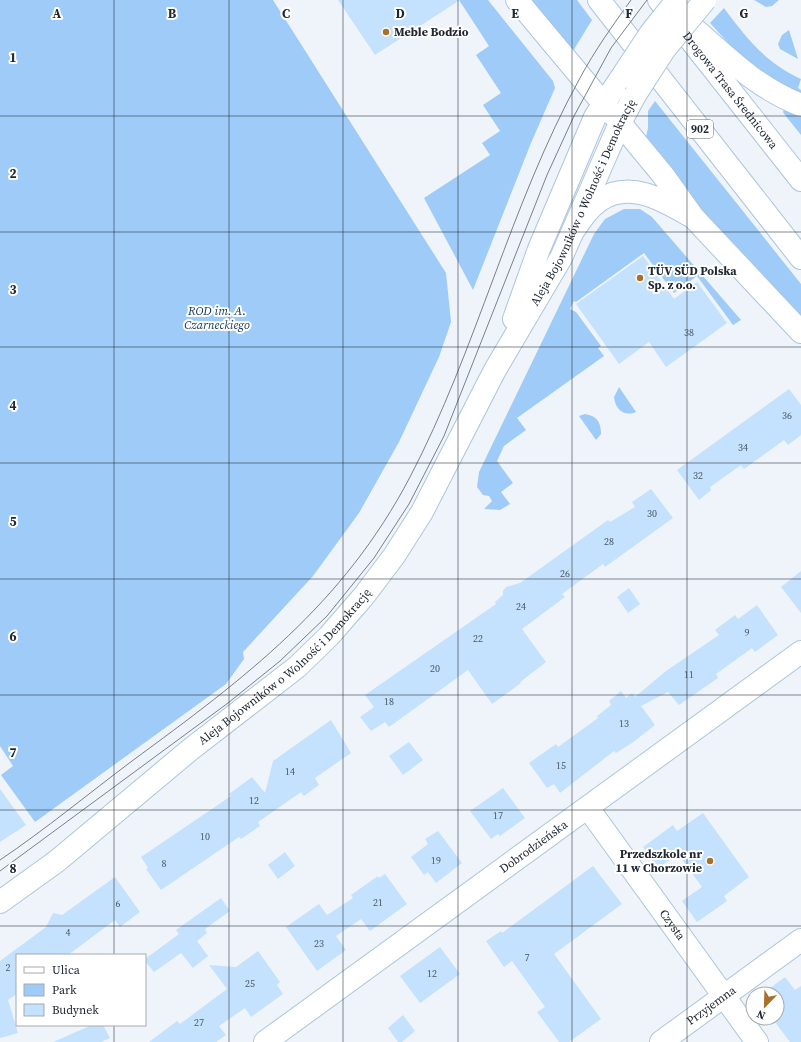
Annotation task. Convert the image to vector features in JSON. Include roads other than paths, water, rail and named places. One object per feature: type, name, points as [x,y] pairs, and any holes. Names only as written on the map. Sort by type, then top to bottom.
[{"type":"street","points":[[517,0],[663,175],[693,217],[801,332]]},
{"type":"street","name":"902","points":[[599,0],[801,258]]},
{"type":"street","points":[[660,0],[754,81],[771,92],[801,105]]},
{"type":"street","name":"Drogowa Trasa Średnicowa","points":[[660,0],[801,180]]},
{"type":"street","name":"Aleja Bojowników o Wolność i Demokrację","points":[[495,370],[539,249],[595,117],[650,34],[677,0]]},
{"type":"street","name":"Aleja Bojowników o Wolność i Demokrację","points":[[0,902],[80,843],[191,749],[297,667],[334,631],[380,576],[412,530],[458,445],[495,370],[561,258],[620,123],[635,95],[664,50],[705,0]]},
{"type":"street","points":[[572,232],[587,212],[600,200],[623,193],[636,192],[652,195],[693,217]]},
{"type":"street","name":"Dobrodzieńska","points":[[265,1042],[801,652]]},
{"type":"street","name":"Czysta","points":[[588,808],[757,1042]]},
{"type":"street","name":"Przyjemna","points":[[661,1042],[801,940]]},
{"type":"tram line","points":[[0,860],[214,700],[288,636],[322,601],[354,564],[383,523],[410,477],[434,428],[455,379],[533,176],[555,126],[592,58],[631,0]]},
{"type":"tram line","points":[[0,871],[228,703],[280,661],[327,616],[374,558],[409,504],[444,436],[547,175],[574,116],[611,48],[647,0]]},
{"type":"place","name":"Meble Bodzio","points":[[386,32]]},
{"type":"place","name":"TÜV SÜD Polska Sp. z o.o.","points":[[640,278]]},
{"type":"place","name":"Przedszkole nr 11 w Chorzowie","points":[[710,861]]},
{"type":"park label","name":"ROD im. A. Czarneckiego","points":[[217,318]]}]
